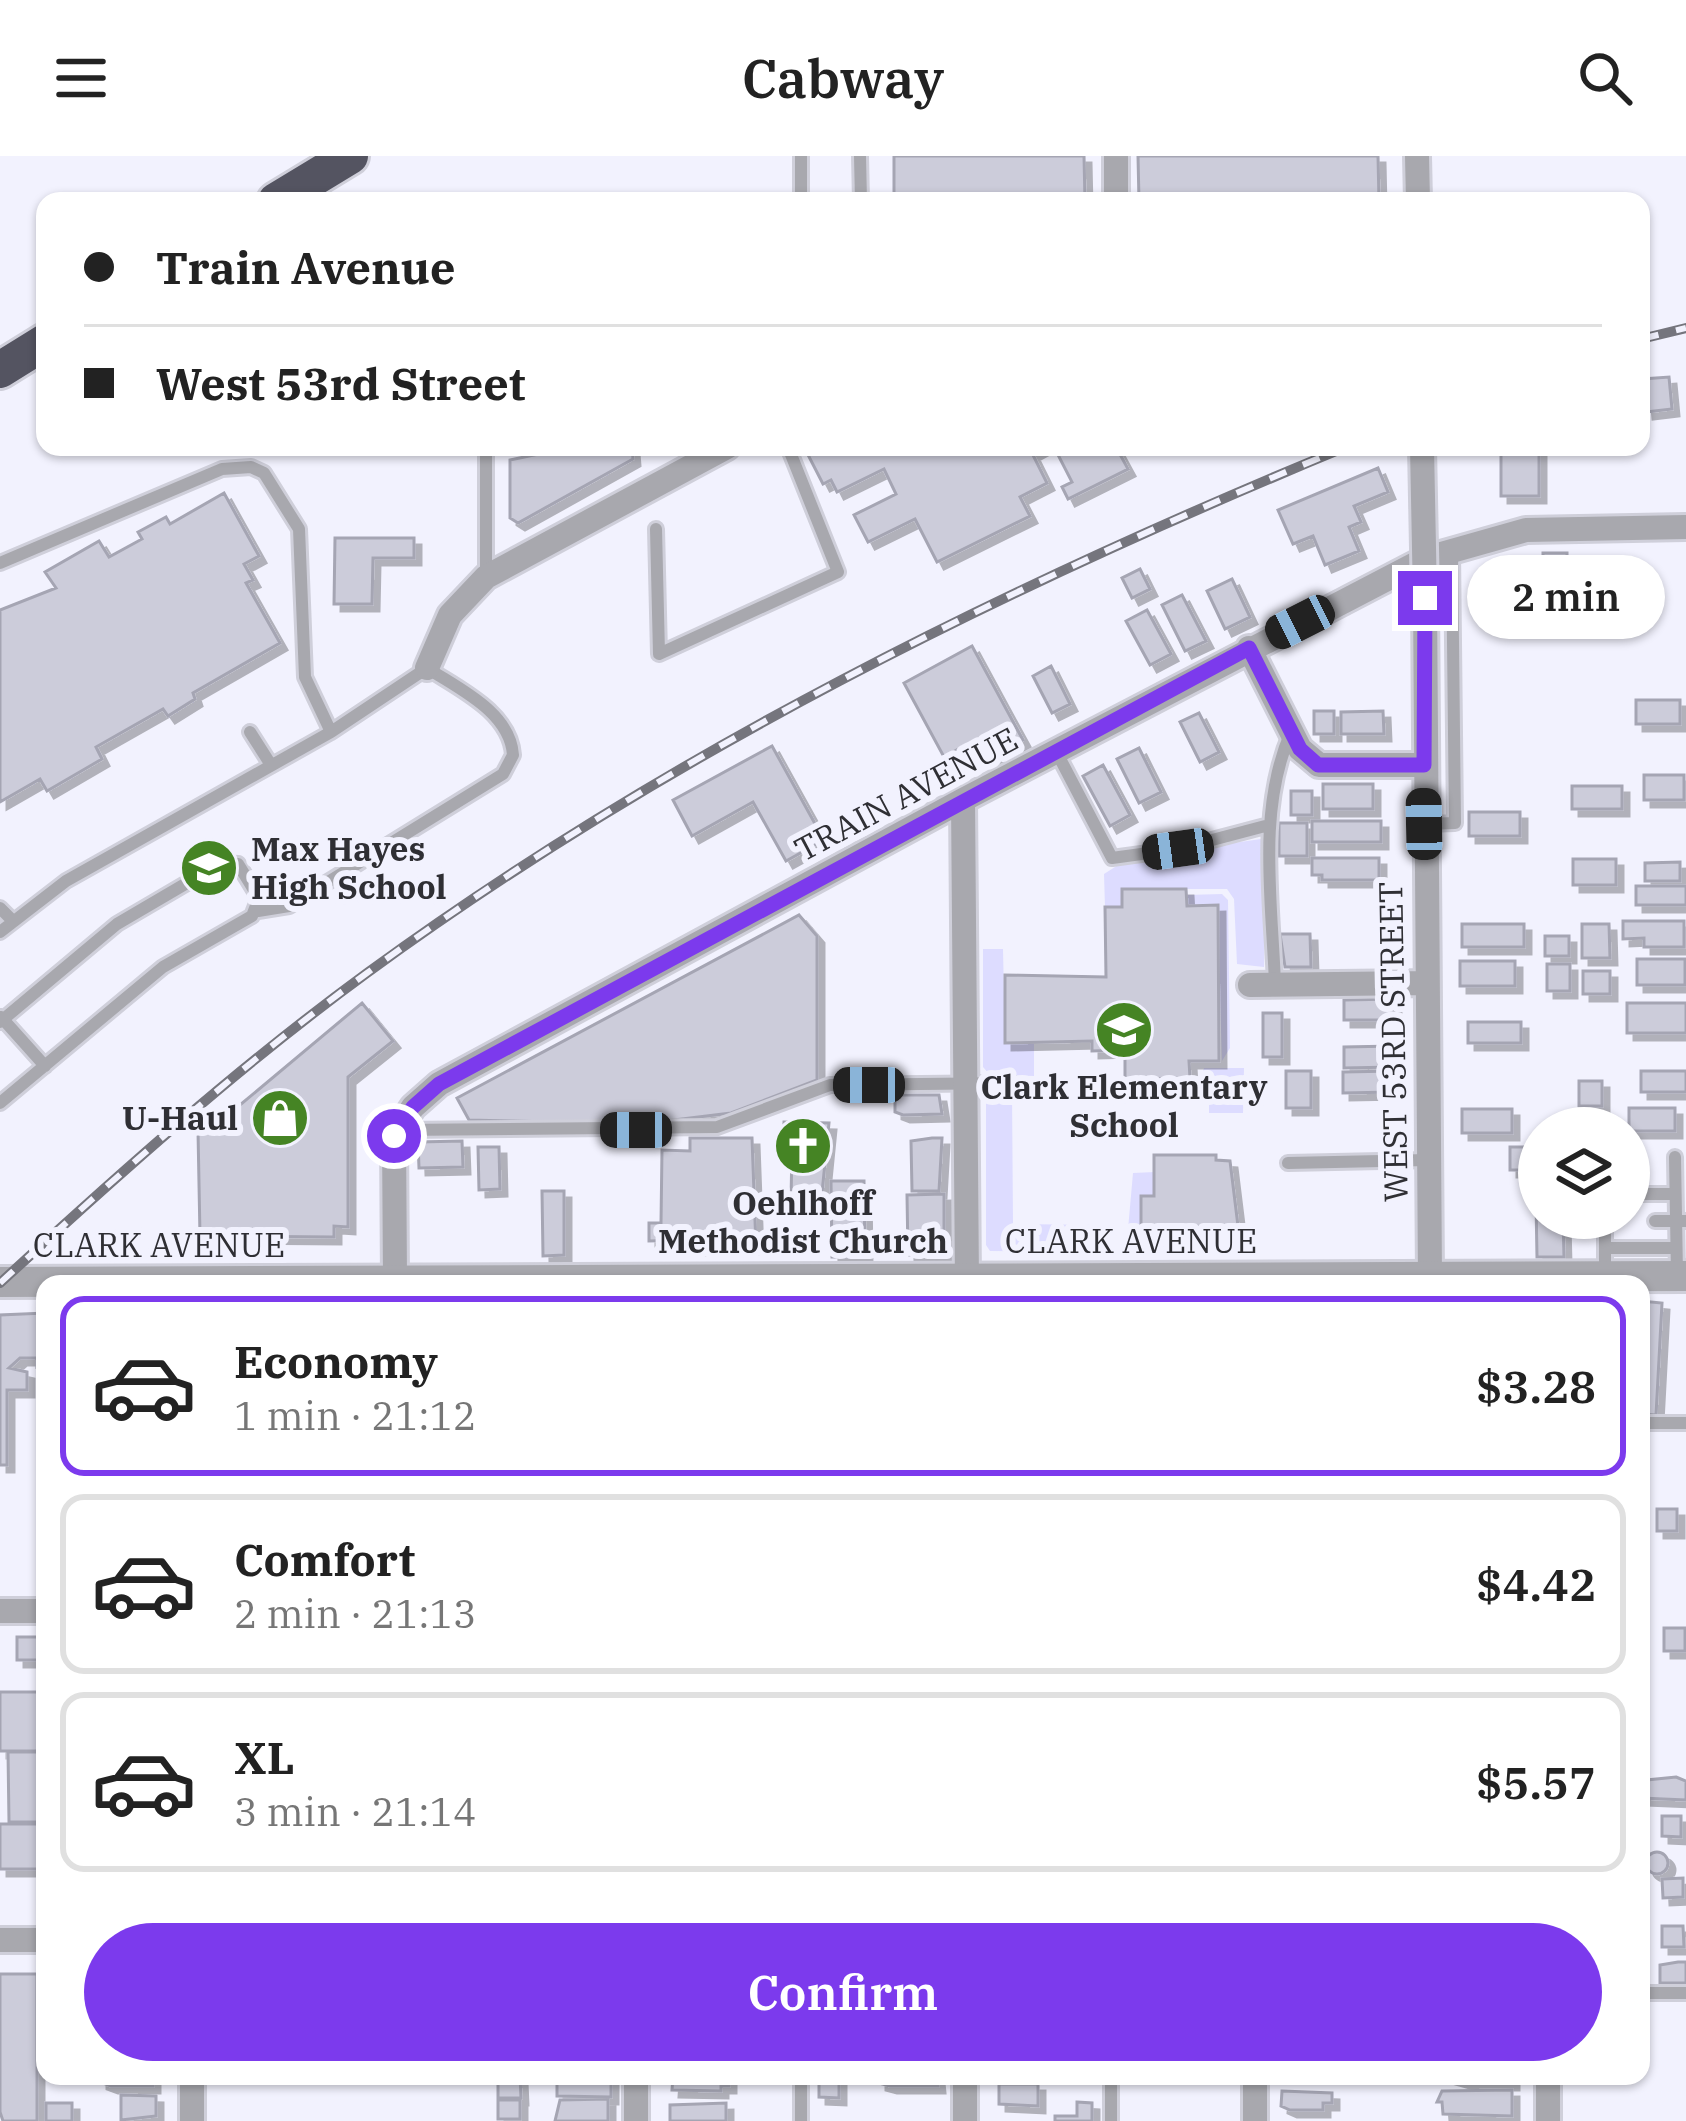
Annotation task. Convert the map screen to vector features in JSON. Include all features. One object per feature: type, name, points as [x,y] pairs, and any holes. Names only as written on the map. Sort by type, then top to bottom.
[{"type":"highway","points":[[291,192],[350,156]]},
{"type":"highway","points":[[0,370],[36,348]]},
{"type":"street","points":[[1115,156],[1116,192]]},
{"type":"street","points":[[1417,156],[1418,192]]},
{"type":"street","points":[[427,668],[450,614],[486,578],[711,456]]},
{"type":"street","name":"WEST 53RD STREET","points":[[1422,456],[1430,1275]]},
{"type":"street","name":"TRAIN AVENUE","points":[[398,1130],[439,1084],[1056,750],[1426,558],[1526,530],[1686,526]]},
{"type":"street","points":[[1249,648],[1300,749],[1318,765],[1424,765]]},
{"type":"street","points":[[963,800],[967,1275]]},
{"type":"street","points":[[1263,985],[1425,983]]},
{"type":"street","points":[[395,1275],[398,1130]]},
{"type":"street","name":"CLARK AVENUE","points":[[1567,1275],[1605,1262],[1680,1267]]},
{"type":"street","name":"CLARK AVENUE","points":[[0,1282],[36,1282]]},
{"type":"street","points":[[0,1611],[36,1611]]},
{"type":"street","points":[[0,1940],[36,1940]]},
{"type":"street","points":[[192,2085],[192,2121]]},
{"type":"street","points":[[636,2085],[636,2121]]},
{"type":"street","points":[[964,2085],[964,2121]]},
{"type":"street","points":[[1255,2085],[1255,2121]]},
{"type":"street","points":[[1548,2085],[1548,2121]]},
{"type":"lane","points":[[801,156],[801,192]]},
{"type":"lane","points":[[860,156],[861,192]]},
{"type":"lane","points":[[486,456],[486,578]]},
{"type":"lane","points":[[656,529],[658,654],[838,572],[792,456]]},
{"type":"lane","points":[[0,562],[222,469],[237,465],[264,473],[299,529],[305,677],[331,732]]},
{"type":"lane","points":[[1424,824],[1455,824],[1452,551]]},
{"type":"lane","points":[[0,932],[66,881],[331,732],[427,668],[480,703],[512,742],[511,765],[503,774],[290,906],[258,911],[163,967],[0,1103]]},
{"type":"lane","points":[[1263,985],[1275,769],[1291,731]]},
{"type":"lane","points":[[250,732],[272,766]]},
{"type":"lane","points":[[1056,750],[1112,858],[1178,849],[1269,825]]},
{"type":"lane","points":[[45,1066],[1,1019],[117,924],[220,863],[238,864],[259,898],[258,911]]},
{"type":"lane","points":[[0,908],[13,921]]},
{"type":"lane","points":[[398,1130],[717,1127],[830,1085],[1012,1083]]},
{"type":"lane","points":[[1675,1157],[1680,1267]]},
{"type":"lane","points":[[1288,1163],[1428,1160]]},
{"type":"lane","points":[[1650,1194],[1675,1194]]},
{"type":"lane","points":[[1654,1221],[1681,1221]]},
{"type":"lane","points":[[1605,1239],[1605,1262]]},
{"type":"lane","points":[[1650,1423],[1686,1423]]},
{"type":"lane","points":[[1650,1993],[1686,1993]]},
{"type":"lane","points":[[801,2085],[801,2121]]},
{"type":"lane","points":[[1111,2121],[1112,2085]]},
{"type":"shaded area","points":[[1261,839],[1266,883],[1264,967],[1237,964],[1234,899],[1227,889],[1123,889],[1122,907],[1105,907],[1104,874],[1129,858]]},
{"type":"shaded area","points":[[1222,894],[1228,900],[1230,1048],[1222,1061],[1217,906],[1187,906],[1186,895]]},
{"type":"shaded area","points":[[983,949],[1003,949],[1005,1042],[1034,1042],[1034,1076],[990,1075],[983,1067]]},
{"type":"shaded area","points":[[1204,1068],[1244,1068],[1243,1113],[1209,1113],[1209,1089],[1197,1089]]},
{"type":"shaded area","points":[[986,1091],[1012,1092],[1013,1224],[1098,1225],[1098,1252],[990,1251],[986,1245]]},
{"type":"shaded area","points":[[1155,1172],[1175,1226],[1176,1253],[1126,1252],[1133,1173]]},
{"type":"building","points":[[894,156],[1084,156],[1085,192],[894,192]]},
{"type":"building","points":[[1138,156],[1378,156],[1379,192],[1139,192]]},
{"type":"building","points":[[1669,377],[1672,409],[1650,412],[1650,378]]},
{"type":"building","points":[[529,456],[633,459],[518,523],[510,518],[510,460]]},
{"type":"building","points":[[809,456],[1034,456],[1047,483],[1020,497],[1030,516],[937,562],[915,519],[868,542],[854,515],[896,494],[884,469],[837,492],[831,480],[823,484]]},
{"type":"building","points":[[1059,456],[1121,456],[1128,469],[1068,499],[1062,487],[1072,482]]},
{"type":"building","points":[[1501,456],[1539,456],[1539,496],[1501,496]]},
{"type":"building","points":[[1378,468],[1388,492],[1354,506],[1361,522],[1349,527],[1359,551],[1325,565],[1313,536],[1293,544],[1278,510]]},
{"type":"building","points":[[224,493],[259,556],[244,564],[253,580],[246,583],[280,643],[193,693],[195,699],[168,716],[163,709],[96,747],[102,759],[47,791],[40,779],[0,802],[0,610],[56,588],[45,572],[99,541],[109,557],[142,539],[138,532],[166,517],[170,524]]},
{"type":"building","points":[[335,538],[414,538],[414,558],[373,558],[372,604],[334,604]]},
{"type":"building","points":[[1543,553],[1567,553],[1567,585],[1543,585]]},
{"type":"building","points":[[1576,558],[1609,558],[1609,585],[1576,585]]},
{"type":"building","points":[[1140,569],[1150,589],[1132,598],[1122,578]]},
{"type":"building","points":[[1232,579],[1250,617],[1225,629],[1207,591]]},
{"type":"building","points":[[1182,595],[1206,641],[1185,651],[1162,605]]},
{"type":"building","points":[[1147,610],[1171,654],[1150,665],[1126,621]]},
{"type":"building","points":[[972,646],[1023,740],[982,762],[971,742],[944,757],[904,683]]},
{"type":"building","points":[[1051,666],[1070,704],[1052,713],[1033,676]]},
{"type":"building","points":[[1636,700],[1680,700],[1680,724],[1636,724]]},
{"type":"building","points":[[1314,711],[1334,711],[1334,734],[1314,734]]},
{"type":"building","points":[[1383,711],[1384,734],[1341,734],[1341,712]]},
{"type":"building","points":[[1199,713],[1219,752],[1200,762],[1180,722]]},
{"type":"building","points":[[772,746],[824,840],[786,861],[753,802],[692,836],[673,800]]},
{"type":"building","points":[[1139,748],[1161,792],[1139,803],[1117,759]]},
{"type":"building","points":[[1103,765],[1130,815],[1110,826],[1083,776]]},
{"type":"building","points":[[1644,775],[1684,775],[1684,800],[1644,800]]},
{"type":"building","points":[[1323,784],[1373,784],[1373,809],[1323,809]]},
{"type":"building","points":[[1572,786],[1622,786],[1622,809],[1572,809]]},
{"type":"building","points":[[1291,791],[1312,791],[1312,815],[1291,815]]},
{"type":"building","points":[[1469,812],[1520,812],[1520,836],[1469,836]]},
{"type":"building","points":[[1312,821],[1381,821],[1381,842],[1312,842]]},
{"type":"building","points":[[1279,823],[1307,823],[1307,856],[1279,856]]},
{"type":"building","points":[[1312,858],[1379,858],[1379,880],[1322,880],[1322,875],[1312,875]]},
{"type":"building","points":[[1573,859],[1616,859],[1616,885],[1573,885]]},
{"type":"building","points":[[1680,862],[1680,881],[1645,881],[1645,863]]},
{"type":"building","points":[[1636,886],[1686,886],[1686,905],[1636,905]]},
{"type":"building","points":[[1122,889],[1186,889],[1187,906],[1218,905],[1219,1061],[1189,1061],[1190,1078],[1125,1079],[1125,1050],[1092,1051],[1092,1041],[1005,1043],[1005,975],[1106,977],[1105,907],[1122,907]]},
{"type":"building","points":[[799,915],[817,936],[817,1080],[731,1113],[641,1124],[469,1120],[457,1098]]},
{"type":"building","points":[[1623,921],[1684,921],[1684,947],[1644,947],[1644,938],[1623,939]]},
{"type":"building","points":[[1462,924],[1524,924],[1524,947],[1462,947]]},
{"type":"building","points":[[1582,924],[1609,924],[1610,958],[1582,958]]},
{"type":"building","points":[[1280,934],[1310,934],[1311,967],[1285,967]]},
{"type":"building","points":[[1545,936],[1569,936],[1569,956],[1545,956]]},
{"type":"building","points":[[1637,959],[1685,959],[1685,985],[1637,985]]},
{"type":"building","points":[[1460,961],[1515,961],[1515,986],[1460,986]]},
{"type":"building","points":[[1547,964],[1570,964],[1570,991],[1547,991]]},
{"type":"building","points":[[1583,971],[1610,971],[1610,994],[1583,994]]},
{"type":"building","points":[[1394,999],[1394,1020],[1344,1020],[1344,1000]]},
{"type":"building","name":"U-Haul","points":[[362,1003],[393,1041],[348,1077],[348,1227],[334,1226],[334,1237],[200,1236],[198,1131],[229,1104],[240,1105]]},
{"type":"building","points":[[1627,1003],[1686,1003],[1686,1033],[1627,1033]]},
{"type":"building","points":[[1263,1013],[1282,1013],[1282,1057],[1263,1057]]},
{"type":"building","points":[[1468,1022],[1521,1022],[1521,1043],[1468,1043]]},
{"type":"building","points":[[1393,1046],[1394,1067],[1344,1068],[1344,1047]]},
{"type":"building","points":[[1286,1071],[1311,1071],[1311,1108],[1286,1108]]},
{"type":"building","points":[[1393,1071],[1393,1092],[1343,1093],[1343,1072]]},
{"type":"building","points":[[1641,1071],[1686,1071],[1686,1092],[1641,1092]]},
{"type":"building","points":[[1579,1081],[1602,1081],[1602,1106],[1579,1106]]},
{"type":"building","points":[[895,1095],[939,1095],[942,1114],[895,1112]]},
{"type":"building","points":[[1650,1108],[1675,1108],[1675,1131],[1650,1131]]},
{"type":"building","points":[[1462,1109],[1512,1109],[1512,1133],[1462,1133]]},
{"type":"building","points":[[784,1122],[829,1123],[822,1193],[805,1193],[805,1200],[791,1201],[792,1146],[783,1146]]},
{"type":"building","points":[[690,1138],[752,1138],[756,1247],[690,1248],[690,1240],[649,1241],[649,1223],[661,1223],[662,1150],[690,1151]]},
{"type":"building","points":[[942,1138],[939,1191],[912,1191],[911,1141]]},
{"type":"building","points":[[462,1141],[463,1167],[419,1168],[418,1142]]},
{"type":"building","points":[[478,1147],[499,1147],[500,1189],[479,1190]]},
{"type":"building","points":[[1510,1147],[1518,1147],[1518,1170],[1510,1170]]},
{"type":"building","points":[[1154,1155],[1216,1155],[1216,1160],[1230,1161],[1238,1226],[1141,1227],[1141,1196],[1154,1196]]},
{"type":"building","points":[[831,1181],[864,1181],[865,1257],[832,1257]]},
{"type":"building","points":[[542,1191],[564,1191],[564,1255],[543,1256]]},
{"type":"building","points":[[944,1194],[944,1255],[908,1255],[907,1195]]},
{"type":"building","points":[[1537,1239],[1564,1239],[1564,1257],[1537,1257]]},
{"type":"building","points":[[1650,1302],[1662,1303],[1656,1415],[1650,1415]]},
{"type":"building","points":[[36,1313],[36,1358],[20,1358],[9,1368],[27,1372],[27,1390],[7,1390],[7,1465],[0,1465],[0,1315]]},
{"type":"building","points":[[1657,1509],[1677,1509],[1677,1531],[1657,1531]]},
{"type":"building","points":[[1664,1628],[1685,1628],[1685,1651],[1664,1651]]},
{"type":"building","points":[[17,1637],[36,1637],[36,1660],[17,1660]]},
{"type":"building","points":[[0,1692],[36,1692],[36,1751],[0,1751]]},
{"type":"building","points":[[8,1752],[36,1752],[36,1822],[9,1822]]},
{"type":"building","points":[[1676,1777],[1686,1781],[1686,1800],[1650,1798],[1650,1780]]},
{"type":"building","points":[[1662,1816],[1681,1816],[1681,1837],[1662,1836]]},
{"type":"building","points":[[0,1824],[36,1824],[36,1869],[0,1869]]},
{"type":"building","points":[[1650,1855],[1665,1855],[1665,1871],[1650,1871]]},
{"type":"building","points":[[1683,1878],[1683,1897],[1663,1898],[1662,1879]]},
{"type":"building","points":[[1662,1926],[1683,1926],[1684,1947],[1662,1947]]},
{"type":"building","points":[[1686,1962],[1686,1983],[1660,1983],[1660,1965]]},
{"type":"building","points":[[0,1974],[36,1974],[37,2121],[3,2121]]},
{"type":"building","points":[[498,2085],[520,2085],[521,2098],[498,2098]]},
{"type":"building","points":[[557,2085],[611,2085],[611,2097],[557,2096]]},
{"type":"building","points":[[672,2085],[729,2085],[721,2086],[721,2091],[672,2090]]},
{"type":"building","points":[[819,2085],[839,2085],[839,2098],[819,2097]]},
{"type":"building","points":[[999,2085],[1038,2085],[1038,2106],[999,2104]]},
{"type":"building","points":[[1512,2090],[1512,2116],[1443,2114],[1442,2102],[1437,2102],[1442,2091]]},
{"type":"building","points":[[1282,2091],[1332,2093],[1332,2103],[1323,2103],[1323,2110],[1290,2110],[1281,2106]]},
{"type":"building","points":[[121,2095],[156,2096],[156,2116],[121,2120]]},
{"type":"building","points":[[608,2099],[608,2121],[555,2121],[560,2100]]},
{"type":"building","points":[[498,2100],[520,2100],[520,2119],[498,2119]]},
{"type":"building","points":[[1077,2102],[1092,2103],[1092,2121],[1055,2121],[1055,2116],[1077,2116]]},
{"type":"building","points":[[46,2103],[72,2103],[72,2121],[46,2121]]},
{"type":"building","points":[[726,2103],[726,2121],[670,2121],[670,2105]]},
{"type":"railway","points":[[1650,337],[1686,328]]},
{"type":"railway","points":[[0,1283],[271,1046],[481,893],[599,818],[719,747],[965,617],[1325,456]]},
{"type":"place","name":"Max Hayes High School","points":[[209,868]]},
{"type":"place","name":"Clark Elementary School","points":[[1124,1030]]},
{"type":"place","name":"U-Haul","points":[[280,1118]]},
{"type":"place","name":"Oehlhoff Methodist Church","points":[[803,1146]]},
{"type":"route","points":[[394,1136],[413,1107],[439,1084],[1249,648],[1300,749],[1318,765],[1424,765],[1425,598]]}]
